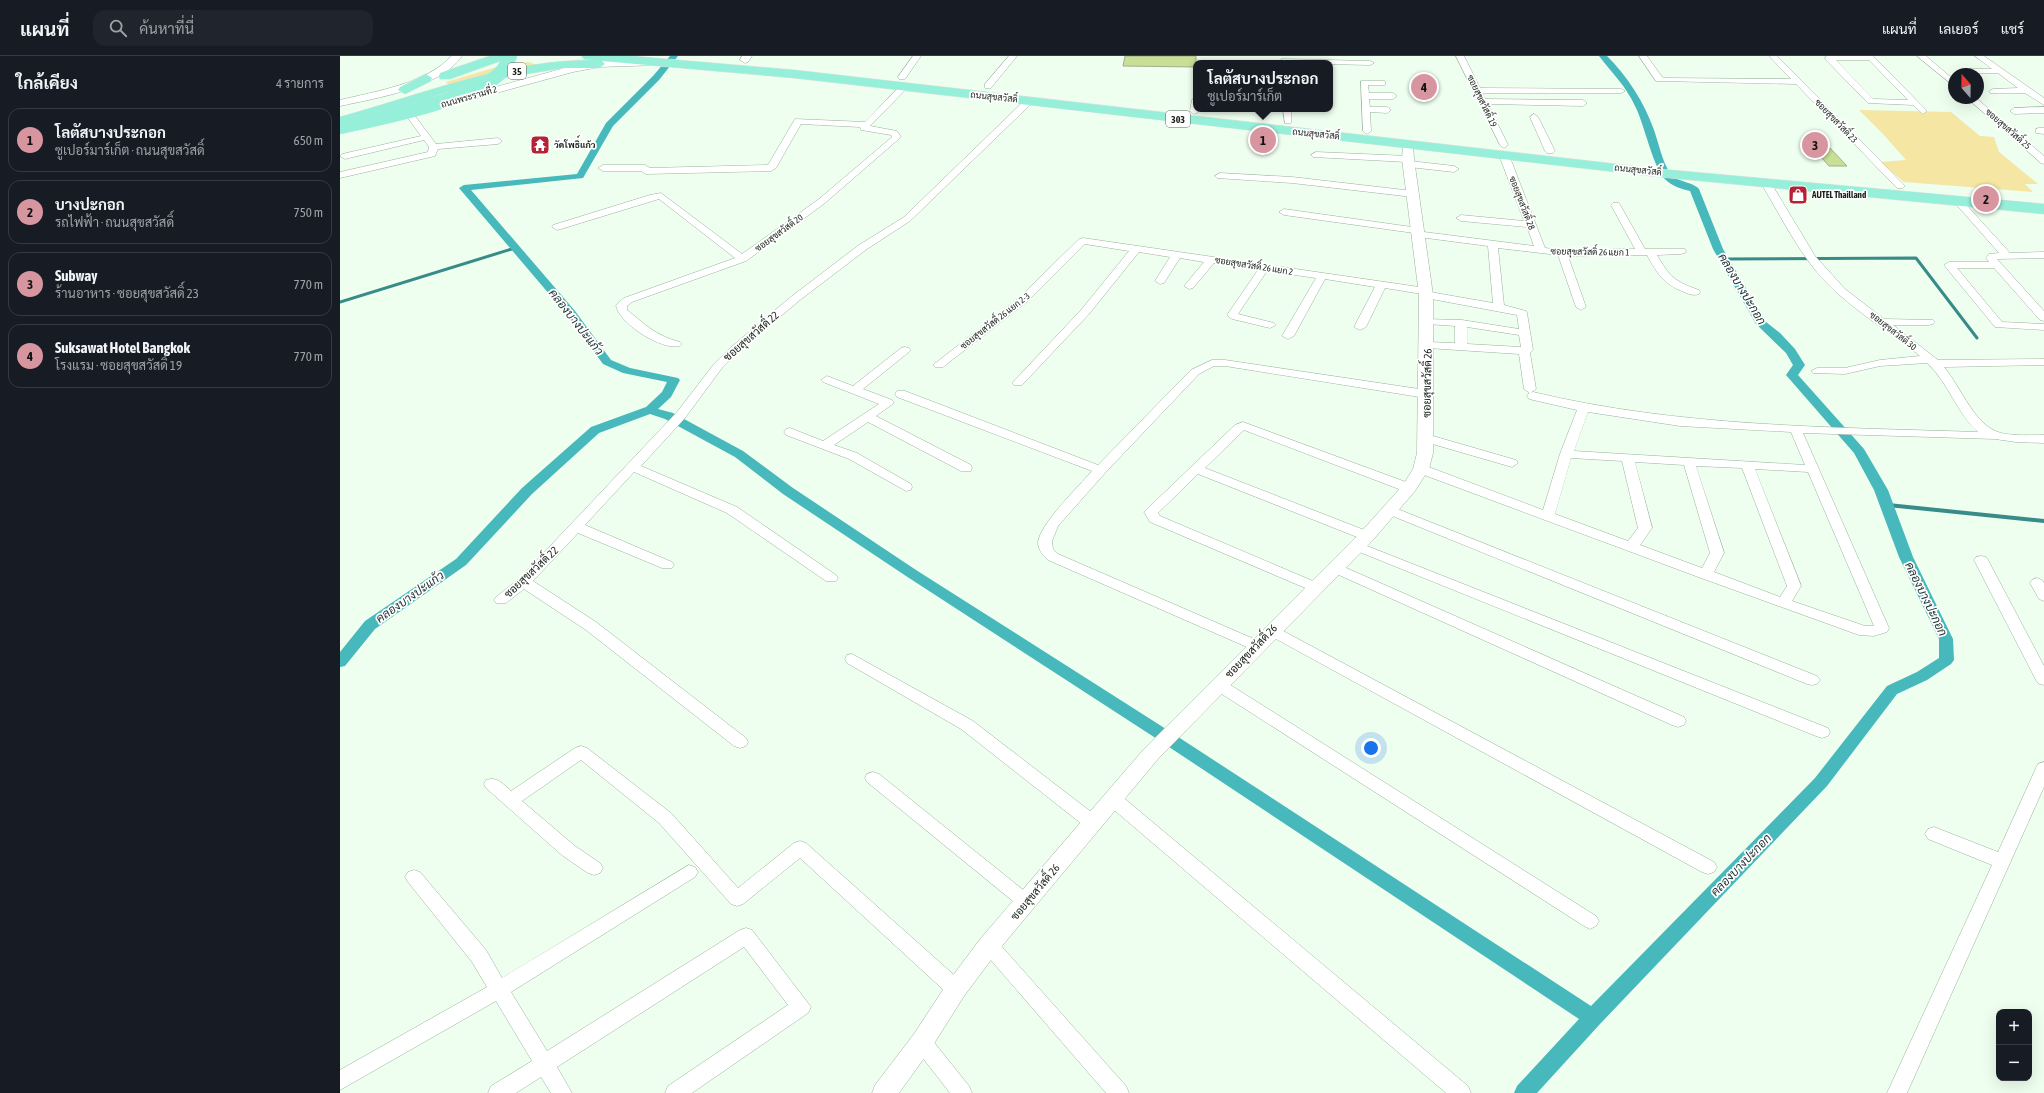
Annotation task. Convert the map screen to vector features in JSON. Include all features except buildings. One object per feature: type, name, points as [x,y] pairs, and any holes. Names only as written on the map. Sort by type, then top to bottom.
[{"type":"main road","name":"ถนนพระรามที่ 2","points":[[340,121],[402,104],[431,84],[457,56]]},
{"type":"main road","name":"35","points":[[340,108],[404,90],[474,64],[502,56]]},
{"type":"main road","points":[[340,129],[437,103],[467,93],[498,75],[507,65],[510,56]]},
{"type":"main road","name":"ถนนสุขสวัสดิ์","points":[[588,56],[662,60],[746,58],[1409,156],[1504,150],[1550,151],[1657,167]]},
{"type":"main road","name":"ถนนพระรามที่ 2","points":[[340,103],[388,91],[495,75],[549,62],[599,64],[662,60]]},
{"type":"main road","name":"303","points":[[662,60],[889,80],[1129,104]]},
{"type":"main road","name":"ถนนสุขสวัสดิ์","points":[[706,60],[769,71],[903,82],[988,86],[1129,104],[1193,106]]},
{"type":"main road","points":[[534,79],[547,69],[549,62]]},
{"type":"main road","name":"ถนนพระรามที่ 2","points":[[362,126],[572,69],[599,64]]},
{"type":"main road","points":[[404,90],[431,84]]},
{"type":"main road","points":[[340,112],[346,114],[340,121]]},
{"type":"main road","name":"ถนนสุขสวัสดิ์","points":[[1257,112],[1288,115],[1367,131],[1504,150],[1657,167],[2044,199]]},
{"type":"main road","points":[[340,121],[392,118]]},
{"type":"main road","points":[[340,129],[362,126]]},
{"type":"main road","name":"ถนนสุขสวัสดิ์","points":[[1686,170],[1766,182],[2044,209]]},
{"type":"street","points":[[604,168],[645,168],[646,171],[771,168],[798,121],[866,125],[903,82],[917,56]]},
{"type":"street","points":[[988,86],[1014,56]]},
{"type":"street","name":"ซอยสุขสวัสดิ์ 19","points":[[1460,56],[1478,90],[1504,150]]},
{"type":"street","points":[[1643,56],[1659,78],[1665,80],[1798,82]]},
{"type":"street","name":"ซอยสุขสวัสดิ์ 23","points":[[1773,56],[1900,186]]},
{"type":"street","points":[[1921,56],[1948,79]]},
{"type":"street","points":[[1978,56],[2044,102]]},
{"type":"street","points":[[1916,103],[1871,101],[1830,58],[1869,57],[1916,103],[1923,110]]},
{"type":"street","points":[[1285,60],[1330,60]]},
{"type":"street","points":[[1333,60],[1370,63]]},
{"type":"street","points":[[1984,71],[2000,71]]},
{"type":"street","points":[[1367,131],[1364,83],[1382,83]]},
{"type":"street","points":[[1478,90],[1621,91]]},
{"type":"street","points":[[1993,91],[2027,90]]},
{"type":"street","points":[[1365,96],[1393,96]]},
{"type":"street","name":"ซอยสุขสวัสดิ์ 22","points":[[501,600],[524,582],[633,467],[690,405],[718,366],[734,350],[796,298],[863,246],[907,219],[1029,101]]},
{"type":"street","points":[[1483,101],[1583,103]]},
{"type":"street","name":"ซอยสุขสวัสดิ์ 25","points":[[1978,104],[2044,161]]},
{"type":"street","points":[[1366,109],[1387,110]]},
{"type":"street","points":[[2014,111],[2044,110]]},
{"type":"street","points":[[409,114],[434,147]]},
{"type":"street","points":[[1534,117],[1550,151]]},
{"type":"street","name":"ซอยสุขสวัสดิ์ 20","points":[[676,344],[663,342],[646,333],[622,311],[621,305],[628,300],[742,259],[822,201],[897,136],[894,133],[865,128],[866,125]]},
{"type":"street","points":[[345,156],[426,138]]},
{"type":"street","points":[[434,147],[498,141]]},
{"type":"street","points":[[340,175],[427,156],[434,151],[434,147]]},
{"type":"street","name":"ซอยสุขสวัสดิ์ 28","points":[[1504,150],[1541,251]]},
{"type":"street","points":[[1316,155],[1409,156],[1454,169]]},
{"type":"street","name":"ซอยสุขสวัสดิ์ 26","points":[[884,1093],[922,1042],[956,989],[989,946],[1151,754],[1256,646],[1362,541],[1409,488],[1421,469],[1425,453],[1426,438],[1426,293],[1409,156]]},
{"type":"street","points":[[1220,176],[1292,180],[1413,194]]},
{"type":"street","name":"ซอยสุขสวัสดิ์ 30","points":[[1766,182],[1813,259],[1828,279],[1931,361],[1942,372],[1975,423],[1981,430],[1992,436]]},
{"type":"street","points":[[557,227],[653,197],[661,196],[742,259]]},
{"type":"street","points":[[1958,201],[2007,255]]},
{"type":"street","points":[[1616,205],[1666,280],[1676,286],[1695,292]]},
{"type":"street","name":"ซอยสุขสวัสดิ์ 26 แยก 1","points":[[1284,212],[1493,245],[1541,251],[1562,253],[1681,251]]},
{"type":"street","points":[[1461,218],[1530,224]]},
{"type":"street","name":"ซอยสุขสวัสดิ์ 26 แยก 2","points":[[1083,241],[1381,285],[1499,307],[1522,313],[1525,334]]},
{"type":"street","name":"ซอยสุขสวัสดิ์ 26 แยก 2-3","points":[[939,365],[1024,299],[1083,241]]},
{"type":"street","points":[[1493,245],[1499,307]]},
{"type":"street","points":[[1018,383],[1085,312],[1137,248]]},
{"type":"street","points":[[1562,253],[1581,307]]},
{"type":"street","points":[[1160,281],[1178,254]]},
{"type":"street","points":[[2044,255],[2007,255],[1993,256],[1991,258],[2044,318]]},
{"type":"street","points":[[1189,286],[1212,259]]},
{"type":"street","points":[[1997,265],[1949,265],[1998,324],[2044,327]]},
{"type":"street","points":[[1265,267],[1232,315],[1270,325]]},
{"type":"street","points":[[1288,336],[1322,276]]},
{"type":"street","points":[[1360,327],[1381,285]]},
{"type":"street","points":[[1427,321],[1461,323],[1525,334],[1527,350],[1524,351],[1532,392],[1584,408],[1680,422],[1850,432],[2044,439]]},
{"type":"street","points":[[1882,322],[1929,322]]},
{"type":"street","points":[[1461,323],[1461,348]]},
{"type":"street","points":[[1427,345],[1524,351]]},
{"type":"street","points":[[855,390],[905,350]]},
{"type":"street","points":[[1817,371],[1845,370],[1872,364],[1931,361],[2044,362]]},
{"type":"street","points":[[1256,646],[1053,557],[1046,550],[1045,541],[1052,524],[1100,470],[1196,372],[1212,363],[1225,363],[1426,394]]},
{"type":"street","points":[[824,446],[888,403],[827,380]]},
{"type":"street","points":[[901,394],[1100,470]]},
{"type":"street","points":[[1548,516],[1566,454],[1584,408]]},
{"type":"street","points":[[868,417],[966,468]]},
{"type":"street","points":[[1315,587],[1155,519],[1152,515],[1152,509],[1239,428],[1245,426],[1409,488]]},
{"type":"street","points":[[1421,469],[1706,575],[1864,631],[1874,631],[1882,628],[1795,428]]},
{"type":"street","points":[[790,432],[853,456],[906,487]]},
{"type":"street","points":[[1426,438],[1512,463]]},
{"type":"street","points":[[1566,454],[1814,470]]},
{"type":"street","points":[[1628,459],[1645,528],[1632,547]]},
{"type":"street","points":[[1689,462],[1717,554],[1706,575]]},
{"type":"street","points":[[1747,466],[1794,586],[1783,603]]},
{"type":"street","points":[[633,467],[732,510],[831,578]]},
{"type":"street","points":[[1196,469],[1362,541],[1822,732]]},
{"type":"street","points":[[1390,510],[1812,680]]},
{"type":"street","points":[[577,527],[667,565]]},
{"type":"street","points":[[1981,560],[2044,680]]},
{"type":"street","points":[[1335,568],[1678,721]]},
{"type":"street","points":[[524,582],[591,626],[740,742]]},
{"type":"street","points":[[2037,584],[2044,596]]},
{"type":"street","points":[[1272,630],[1708,867]]},
{"type":"street","points":[[852,659],[967,725],[1093,823]]},
{"type":"street","points":[[1218,685],[1590,921]]},
{"type":"street","points":[[511,800],[581,752],[665,818],[737,899],[800,848],[956,989]]},
{"type":"street","points":[[1897,1093],[1929,1026],[2044,768]]},
{"type":"street","points":[[873,778],[1026,902]]},
{"type":"street","points":[[492,784],[569,851],[594,868]]},
{"type":"street","points":[[1113,799],[1461,1093]]},
{"type":"street","points":[[1934,834],[2002,861]]},
{"type":"street","points":[[340,1081],[499,990],[689,872]]},
{"type":"street","points":[[414,877],[479,956],[562,1093]]},
{"type":"street","points":[[498,1093],[746,936],[801,1007],[675,1093]]},
{"type":"street","points":[[989,946],[1119,1093]]},
{"type":"street","points":[[922,1042],[962,1093]]},
{"type":"shaded area","points":[[528,62],[538,65],[449,85],[446,82],[503,65]]},
{"type":"shaded area","points":[[1859,110],[1951,112],[1980,136],[1994,137],[1999,152],[2038,184],[2025,184],[2033,192],[1904,182],[1880,162],[1906,160]]},
{"type":"waterway","name":"คลองบางปะแก้ว","points":[[650,410],[667,394],[674,380],[627,371],[607,362],[571,313],[464,188],[580,176],[609,125],[656,78],[674,56]]},
{"type":"waterway","name":"คลองบางปะกอก","points":[[1593,1018],[1821,782],[1892,690],[1922,676],[1946,660],[1946,639],[1906,557],[1881,490],[1860,452],[1823,408],[1792,375],[1799,365],[1791,351],[1776,335],[1762,324],[1718,249],[1694,189],[1674,182],[1663,170],[1640,106],[1628,85],[1603,56]]},
{"type":"waterway","points":[[340,302],[515,248]]},
{"type":"waterway","points":[[1724,259],[1916,258],[1977,338]]},
{"type":"waterway","name":"คลองบางปะแก้ว","points":[[340,662],[370,625],[461,562],[527,491],[595,430],[650,410]]},
{"type":"waterway","points":[[650,410],[669,416],[739,454],[788,491],[911,573],[1160,733],[1593,1018]]},
{"type":"waterway","points":[[1888,505],[2044,521]]},
{"type":"waterway","name":"คลองบางปะกอก","points":[[1524,1093],[1593,1018]]},
{"type":"place","name":"Suksawat Hotel Bangkok","points":[[1424,87]]},
{"type":"place","name":"โลตัสบางประกอก","points":[[1263,140]]},
{"type":"place","name":"วัดโพธิ์แก้ว","points":[[540,145]]},
{"type":"place","name":"Subway","points":[[1815,145]]},
{"type":"place","name":"AUTEL Thailland","points":[[1798,195]]},
{"type":"place","name":"บางปะกอก","points":[[1986,199]]}]
